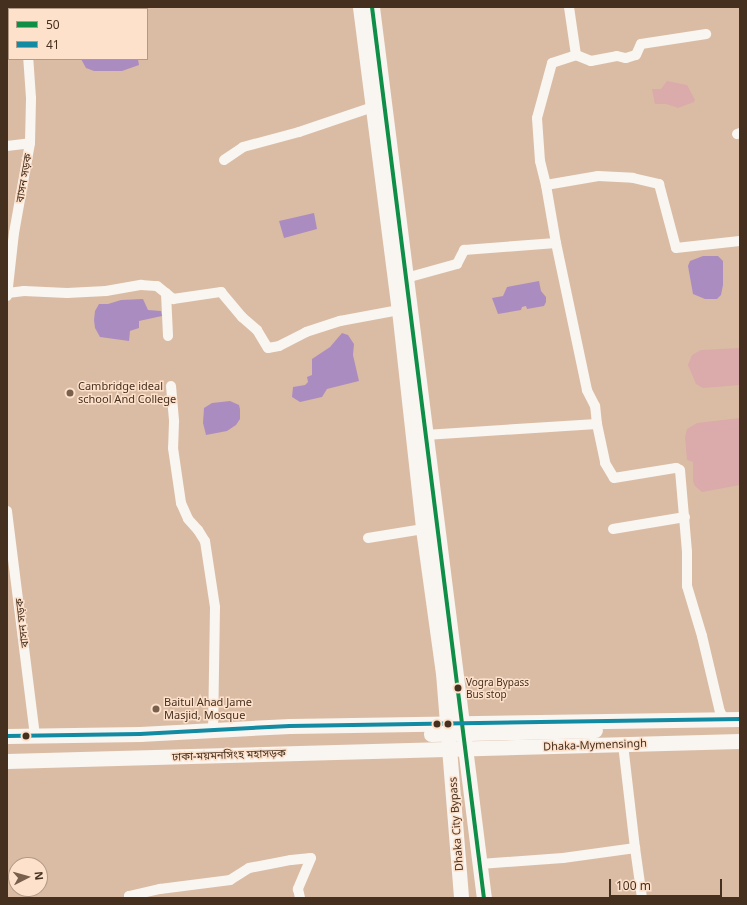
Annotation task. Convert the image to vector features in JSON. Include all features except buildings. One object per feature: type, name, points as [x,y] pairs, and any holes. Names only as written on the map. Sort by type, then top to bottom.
[{"type":"highway","name":"Dhaka City Bypass","points":[[360,7],[399,310],[423,529],[443,673],[461,898]]},
{"type":"highway","name":"Dhaka City Bypass","points":[[372,7],[426,435],[468,728],[466,749],[484,898]]},
{"type":"highway","points":[[431,734],[468,728],[740,719]]},
{"type":"highway","points":[[7,736],[213,731],[290,726],[448,723],[468,728],[740,727]]},
{"type":"highway","name":"Dhaka-Mymensingh","points":[[450,749],[740,741]]},
{"type":"highway","name":"ঢাকা-ময়মনসিংহ মহাসড়ক","points":[[7,761],[450,749]]},
{"type":"street","points":[[569,7],[576,55]]},
{"type":"street","points":[[706,34],[641,44],[636,55],[626,58],[616,56],[590,61],[576,55],[552,63],[536,118],[540,161],[546,185],[556,242],[587,390],[595,406],[605,463],[614,478],[676,468],[680,470],[685,517],[687,586],[702,636],[720,712],[725,720]]},
{"type":"street","name":"বাসন সড়ক","points":[[7,294],[14,233],[30,143],[31,98],[28,60]]},
{"type":"street","points":[[224,160],[243,147],[299,132],[373,107]]},
{"type":"street","points":[[7,146],[30,143]]},
{"type":"street","points":[[546,185],[598,176],[633,178],[659,184],[676,248],[740,241]]},
{"type":"street","points":[[406,278],[457,264],[464,250],[556,242]]},
{"type":"street","points":[[7,294],[24,291],[67,294],[106,291],[142,285],[157,286],[173,299],[221,292],[242,317],[257,330],[268,348],[279,346],[306,332],[340,322],[399,310]]},
{"type":"street","points":[[166,293],[168,336]]},
{"type":"street","points":[[171,386],[174,422],[174,448],[181,503],[188,519],[205,541],[215,607],[213,731]]},
{"type":"street","points":[[426,435],[597,424]]},
{"type":"street","name":"বাসন সড়ক","points":[[7,511],[35,736]]},
{"type":"street","points":[[613,529],[685,517]]},
{"type":"street","points":[[368,538],[423,529]]},
{"type":"street","points":[[623,744],[642,898]]},
{"type":"street","points":[[480,864],[563,858],[635,848]]},
{"type":"street","points":[[129,898],[129,896],[160,889],[230,880],[249,868],[291,860],[311,858],[298,889],[300,898]]},
{"type":"shaded area","points":[[82,60],[138,60],[139,65],[122,71],[94,71],[86,68]]},
{"type":"shaded area","points":[[667,81],[687,85],[695,100],[694,102],[678,108],[666,104],[655,104],[652,89],[661,89]]},
{"type":"shaded area","points":[[314,213],[317,229],[284,238],[279,221]]},
{"type":"shaded area","points":[[703,256],[718,256],[723,261],[723,285],[721,295],[717,299],[705,299],[693,294],[688,266],[690,261]]},
{"type":"shaded area","points":[[539,281],[541,291],[546,297],[544,306],[527,309],[526,306],[522,307],[521,310],[498,314],[492,298],[503,296],[507,287]]},
{"type":"shaded area","points":[[143,299],[148,310],[161,311],[162,316],[139,321],[139,328],[130,331],[129,341],[100,337],[95,328],[94,320],[95,311],[99,304],[108,304],[121,300]]},
{"type":"shaded area","points":[[342,333],[348,335],[354,344],[353,355],[359,381],[327,389],[322,397],[300,402],[292,397],[293,387],[305,385],[308,382],[307,377],[312,375],[312,359],[330,347]]},
{"type":"shaded area","points":[[740,348],[740,385],[703,388],[696,384],[688,365],[692,355],[701,350]]},
{"type":"shaded area","points":[[230,401],[239,405],[240,409],[240,419],[236,425],[227,431],[206,435],[203,423],[204,408],[212,403]]},
{"type":"shaded area","points":[[740,418],[740,485],[702,492],[695,486],[693,481],[693,462],[687,460],[685,437],[687,429],[697,423]]},
{"type":"transit line","name":"50","points":[[372,7],[484,898]]},
{"type":"transit line","name":"41","points":[[7,736],[140,734],[290,726],[740,719]]},
{"type":"place","name":"Cambridge ideal school And College","points":[[70,393]]},
{"type":"place","name":"Vogra Bypass Bus stop","points":[[458,688]]},
{"type":"place","name":"Baitul Ahad Jame Masjid, Mosque","points":[[156,709]]}]
